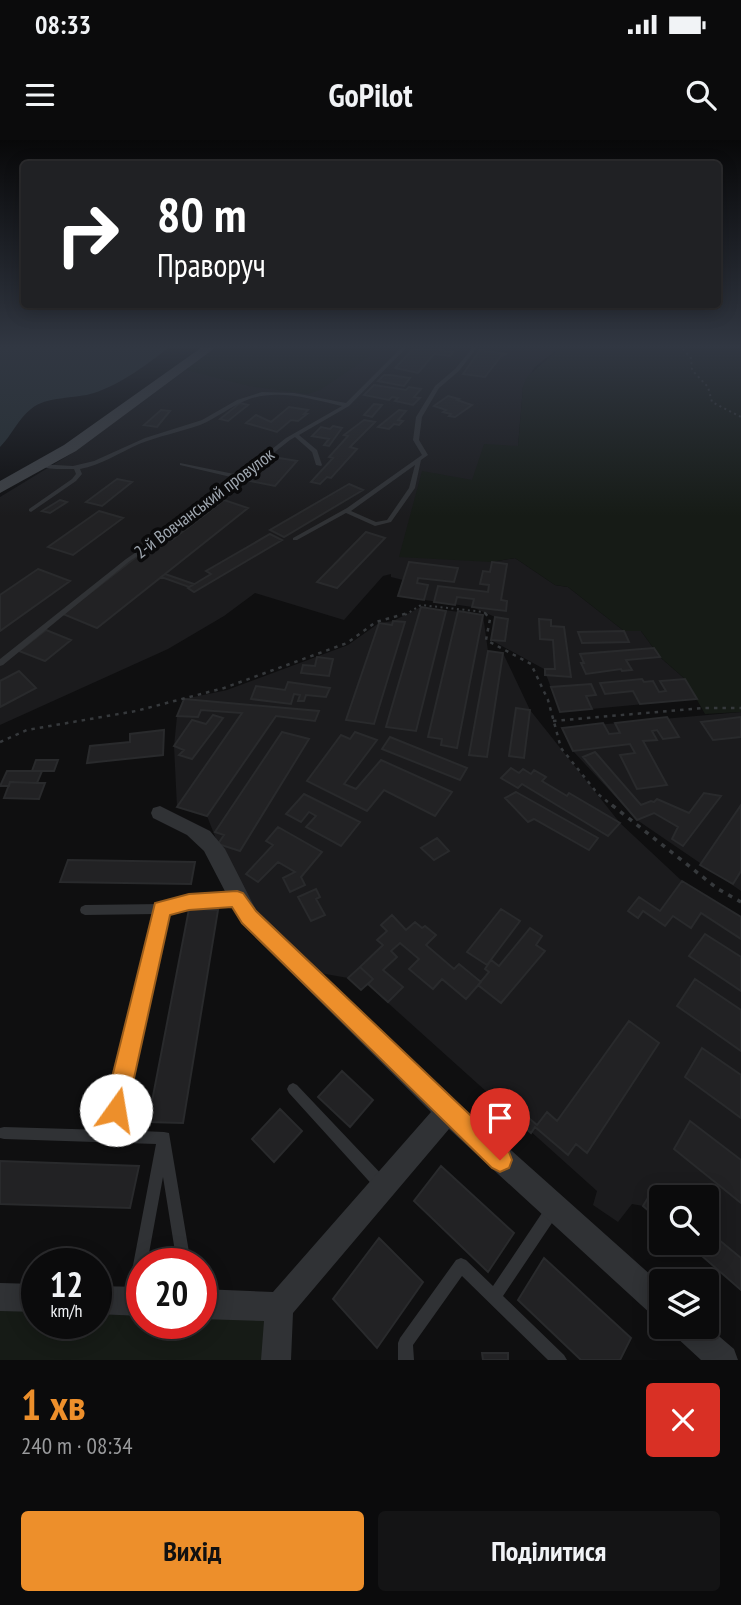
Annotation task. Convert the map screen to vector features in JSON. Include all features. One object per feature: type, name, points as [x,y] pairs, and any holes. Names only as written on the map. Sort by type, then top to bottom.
[{"type":"street","points":[[0,488],[70,448],[134,402]]},
{"type":"street","points":[[160,813],[202,835],[222,861],[237,899],[249,917],[448,1111],[649,1294]]},
{"type":"street","points":[[276,1360],[279,1307],[448,1111]]},
{"type":"street","points":[[0,1297],[21,1298]]},
{"type":"street","points":[[217,1305],[279,1307]]},
{"type":"street","points":[[700,1339],[723,1360]]},
{"type":"lane","points":[[40,466],[77,469],[106,460],[135,443],[201,422],[237,402]]},
{"type":"lane","points":[[328,402],[347,405]]},
{"type":"lane","name":"2-й Вовчанський провулок","points":[[0,663],[128,560],[178,526],[295,435],[350,402]]},
{"type":"lane","points":[[295,539],[346,511],[425,455],[416,440],[419,417],[428,402]]},
{"type":"lane","points":[[295,435],[315,451],[319,465]]},
{"type":"lane","points":[[346,511],[374,524],[389,521],[412,488],[419,461]]},
{"type":"lane","points":[[182,464],[240,477]]},
{"type":"lane","points":[[31,510],[74,480],[79,474],[77,469]]},
{"type":"lane","points":[[85,910],[162,909],[189,902],[237,899]]},
{"type":"lane","points":[[110,1136],[162,909]]},
{"type":"lane","points":[[293,1089],[383,1186]]},
{"type":"lane","points":[[4,1133],[164,1138]]},
{"type":"lane","points":[[164,1138],[181,1248]]},
{"type":"lane","points":[[147,1248],[164,1138]]},
{"type":"lane","points":[[494,1297],[553,1209]]},
{"type":"lane","points":[[406,1360],[405,1343],[461,1265],[559,1360]]},
{"type":"path","points":[[712,402],[741,417]]},
{"type":"path","points":[[0,742],[27,730],[136,710],[223,688],[348,643],[376,622],[405,615],[421,606],[484,612],[490,619],[486,640],[531,664],[538,675],[561,748],[598,794],[700,876],[741,902]]},
{"type":"path","points":[[553,721],[703,708],[741,708]]},
{"type":"shaded area","points":[[0,402],[44,402],[22,417],[0,447]]},
{"type":"shaded area","points":[[142,402],[522,402],[518,447],[492,562],[515,558],[555,585],[568,587],[624,631],[641,631],[660,657],[685,679],[697,699],[560,712],[544,669],[491,640],[495,617],[472,607],[398,596],[403,580],[391,577],[391,574],[383,576],[344,620],[255,593],[224,616],[168,649],[0,725],[0,497],[69,455]]},
{"type":"shaded area","points":[[522,402],[741,402],[741,712],[705,714],[685,679],[660,657],[641,631],[624,631],[568,587],[555,585],[515,558],[492,562],[399,557],[422,471],[472,480],[484,444],[518,446]]},
{"type":"shaded area","points":[[421,607],[483,615],[488,651],[503,653],[530,710],[620,823],[682,881],[741,917],[741,1290],[700,1255],[719,1255],[719,1185],[649,1185],[649,1211],[643,1206],[632,1204],[618,1222],[593,1205],[597,1191],[368,985],[361,990],[348,978],[320,973],[258,915],[218,844],[207,816],[177,807],[174,746],[177,716],[184,699],[227,690],[348,645],[379,623],[393,621]]},
{"type":"shaded area","points":[[741,712],[741,891],[637,820],[573,751],[562,728]]},
{"type":"shaded area","points":[[0,1309],[21,1309],[21,1339],[112,1339],[112,1310],[126,1311],[126,1339],[217,1339],[217,1314],[266,1320],[268,1360],[0,1360]]},
{"type":"building","points":[[440,402],[463,402],[472,405],[455,417],[434,406]]},
{"type":"building","points":[[240,403],[248,405],[228,421],[220,419]]},
{"type":"building","points":[[374,404],[382,405],[372,417],[364,415]]},
{"type":"building","points":[[289,407],[308,410],[304,414],[307,414],[298,421],[291,420],[277,432],[246,423],[256,415],[271,422]]},
{"type":"building","points":[[161,410],[170,411],[157,427],[144,425]]},
{"type":"building","points":[[399,410],[406,411],[398,420],[403,421],[399,425],[394,424],[389,429],[378,427]]},
{"type":"building","points":[[364,420],[375,422],[350,447],[357,449],[331,478],[327,477],[320,484],[311,482],[333,458],[329,457],[348,436],[344,435]]},
{"type":"building","points":[[333,426],[342,428],[329,446],[324,445],[329,439],[312,436],[321,427],[330,429]]},
{"type":"building","points":[[273,457],[297,461],[275,486],[250,481]]},
{"type":"building","points":[[117,479],[132,482],[102,506],[86,502]]},
{"type":"building","points":[[349,484],[363,490],[284,537],[270,530]]},
{"type":"building","points":[[60,500],[67,502],[50,513],[42,511]]},
{"type":"building","points":[[224,500],[248,508],[97,628],[63,614],[162,537],[172,540]]},
{"type":"building","points":[[99,511],[123,518],[73,555],[48,547]]},
{"type":"building","points":[[366,532],[385,538],[337,588],[317,582]]},
{"type":"building","points":[[270,534],[282,540],[194,592],[188,588],[211,574],[206,571]]},
{"type":"building","points":[[409,562],[458,568],[454,582],[418,578],[417,583],[428,585],[424,600],[398,596]]},
{"type":"building","points":[[492,562],[507,564],[501,600],[507,601],[506,611],[472,607],[474,599],[457,597],[455,605],[434,602],[438,586],[488,592],[489,585],[480,584],[483,571],[490,572]]},
{"type":"building","points":[[38,569],[70,581],[0,631],[0,595]]},
{"type":"building","points":[[165,574],[194,584],[189,587],[161,577]]},
{"type":"building","points":[[421,607],[446,611],[416,731],[386,727]]},
{"type":"building","points":[[458,611],[483,615],[457,748],[441,745],[442,739],[428,737]]},
{"type":"building","points":[[495,617],[508,619],[505,641],[491,640]]},
{"type":"building","points":[[539,619],[551,620],[551,626],[564,627],[571,677],[545,675],[545,669],[555,669],[553,640],[540,639]]},
{"type":"building","points":[[393,621],[405,622],[374,724],[346,720],[379,623],[392,625]]},
{"type":"building","points":[[46,630],[71,640],[45,661],[19,651]]},
{"type":"building","points":[[624,631],[629,642],[582,643],[578,632]]},
{"type":"building","points":[[654,648],[660,657],[626,660],[632,670],[586,674],[581,663],[584,663],[580,654]]},
{"type":"building","points":[[488,651],[503,653],[487,757],[469,755]]},
{"type":"building","points":[[317,657],[333,659],[329,676],[301,673],[303,665],[315,666]]},
{"type":"building","points":[[19,671],[36,688],[0,707],[0,681]]},
{"type":"building","points":[[642,679],[644,682],[653,681],[659,692],[666,691],[660,681],[685,679],[697,699],[640,704],[633,691],[605,694],[600,683]]},
{"type":"building","points":[[288,682],[330,688],[326,697],[306,695],[304,701],[298,701],[300,695],[294,694],[291,704],[251,699],[256,686],[285,690]]},
{"type":"building","points":[[591,684],[596,695],[586,696],[592,709],[560,712],[551,687]]},
{"type":"building","points":[[184,699],[319,711],[315,721],[276,716],[207,816],[177,807],[242,713],[201,710],[198,717],[177,716]]},
{"type":"building","points":[[516,708],[530,710],[524,758],[509,756]]},
{"type":"building","points":[[213,715],[223,718],[192,759],[179,755],[184,750],[174,746],[192,720],[206,724]]},
{"type":"building","points":[[667,717],[679,737],[663,739],[657,730],[652,731],[657,740],[643,741],[667,785],[637,789],[620,755],[635,753],[630,744],[573,751],[562,728],[603,723],[609,734],[620,733],[615,723]]},
{"type":"building","points":[[741,717],[741,737],[713,740],[701,722]]},
{"type":"building","points":[[164,730],[163,755],[87,763],[90,746],[130,742],[130,734]]},
{"type":"building","points":[[282,732],[309,739],[240,851],[218,844],[224,835],[215,832]]},
{"type":"building","points":[[355,732],[377,740],[344,784],[356,789],[381,760],[452,792],[435,816],[384,790],[367,811],[307,781],[341,735],[350,739]]},
{"type":"building","points":[[390,737],[467,768],[460,780],[382,749]]},
{"type":"building","points":[[595,752],[641,805],[657,799],[689,813],[704,793],[721,796],[683,846],[672,839],[678,827],[654,813],[637,820],[583,757]]},
{"type":"building","points":[[36,760],[58,760],[54,771],[32,771]]},
{"type":"building","points":[[511,768],[519,773],[523,769],[531,774],[534,770],[546,777],[542,781],[567,796],[569,793],[620,823],[608,836],[522,784],[518,788],[501,778]]},
{"type":"building","points":[[7,771],[42,771],[37,783],[10,782],[9,786],[0,786]]},
{"type":"building","points":[[10,782],[45,783],[39,799],[4,798]]},
{"type":"building","points":[[516,792],[598,838],[589,850],[534,819],[528,822],[505,798]]},
{"type":"building","points":[[304,794],[360,822],[341,846],[306,827],[316,816],[309,812],[301,822],[286,814]]},
{"type":"building","points":[[741,805],[741,871],[733,884],[700,865]]},
{"type":"building","points":[[278,827],[322,852],[301,877],[305,885],[290,892],[283,878],[295,872],[278,862],[258,882],[246,874],[273,845],[266,841]]},
{"type":"building","points":[[437,838],[449,851],[434,860],[421,848]]},
{"type":"building","points":[[68,860],[195,862],[191,884],[60,882]]},
{"type":"building","points":[[682,881],[741,917],[741,939],[701,913],[691,928],[673,916],[665,926],[643,911],[638,918],[628,911],[639,897],[660,911]]},
{"type":"building","points":[[316,889],[320,897],[316,899],[325,915],[311,921],[298,897]]},
{"type":"building","points":[[189,909],[218,910],[183,1123],[148,1122]]},
{"type":"building","points":[[501,909],[520,921],[487,965],[467,952]]},
{"type":"building","points":[[392,915],[406,930],[415,922],[422,928],[425,926],[436,935],[426,945],[454,969],[459,964],[481,982],[466,999],[442,979],[433,989],[409,969],[419,959],[400,943],[391,951],[397,957],[383,970],[403,987],[388,1002],[368,984],[373,979],[360,967],[383,945],[377,940],[387,931],[381,925]]},
{"type":"building","points":[[530,928],[542,936],[536,945],[545,951],[501,1003],[478,985],[489,972],[485,969],[491,960],[499,966]]},
{"type":"building","points":[[705,934],[741,957],[741,991],[689,956]]},
{"type":"building","points":[[360,967],[373,979],[361,990],[348,978]]},
{"type":"building","points":[[695,979],[741,1010],[741,1051],[677,1006]]},
{"type":"building","points":[[629,1021],[659,1043],[587,1153],[576,1144],[568,1155],[535,1127],[531,1133],[518,1122],[524,1114],[537,1125],[547,1112],[557,1121]]},
{"type":"building","points":[[702,1048],[741,1075],[741,1118],[685,1077]]},
{"type":"building","points":[[342,1071],[373,1100],[350,1127],[318,1097]]},
{"type":"building","points":[[280,1109],[302,1131],[274,1162],[252,1139]]},
{"type":"building","points":[[690,1121],[741,1160],[741,1203],[719,1185],[674,1149]]},
{"type":"building","points":[[0,1161],[139,1166],[130,1208],[0,1204]]},
{"type":"building","points":[[441,1166],[514,1233],[488,1272],[414,1201]]},
{"type":"building","points":[[649,1196],[649,1211],[643,1206]]},
{"type":"building","points":[[379,1238],[423,1282],[377,1348],[333,1299]]},
{"type":"building","points":[[719,1240],[741,1258],[741,1290],[719,1269],[701,1255],[719,1255]]},
{"type":"building","points":[[544,1258],[631,1338],[620,1360],[581,1360],[518,1300]]},
{"type":"building","points":[[482,1353],[508,1353],[508,1360],[483,1360]]},
{"type":"route","points":[[116,1110],[162,909],[189,902],[237,899],[249,917],[500,1160]]}]
